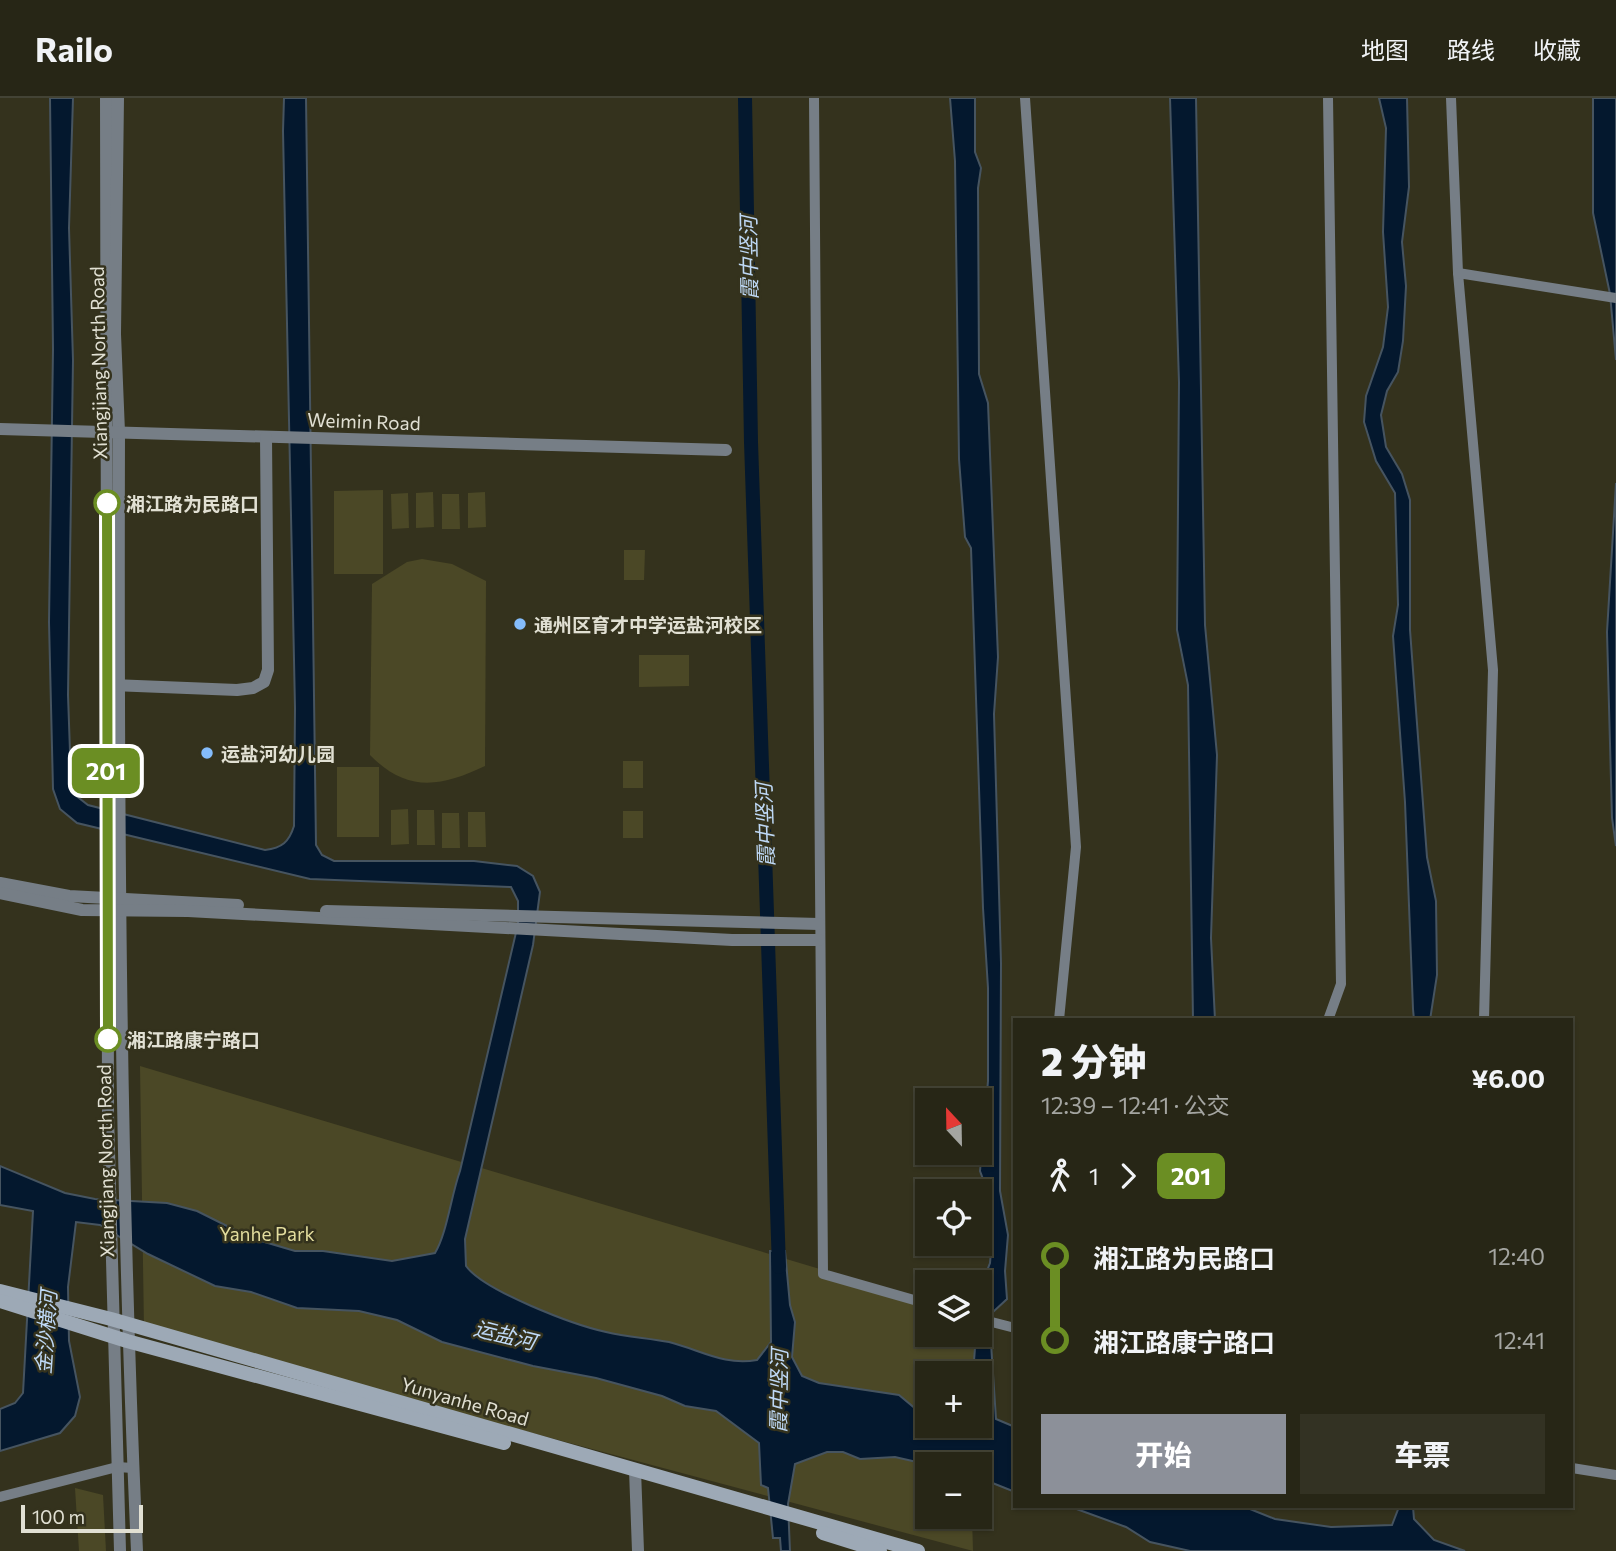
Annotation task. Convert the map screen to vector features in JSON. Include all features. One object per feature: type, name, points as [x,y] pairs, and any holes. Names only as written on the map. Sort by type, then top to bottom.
[{"type":"main road","name":"Yunyanhe Road","points":[[0,1291],[111,1319],[635,1474]]},
{"type":"main road","name":"Yunyanhe Road","points":[[0,1301],[127,1341],[918,1551]]},
{"type":"main road","name":"Yunyanhe Road","points":[[795,1519],[880,1551]]},
{"type":"street","name":"Xiangjiang North Road","points":[[106,98],[106,432],[113,806],[111,1334],[120,1551]]},
{"type":"street","name":"Xiangjiang North Road","points":[[112,685],[119,432],[116,334],[118,98]]},
{"type":"street","points":[[814,98],[823,1274],[915,1300]]},
{"type":"street","points":[[1026,98],[1076,847],[1059,1018]]},
{"type":"street","points":[[1328,98],[1341,984],[1329,1018]]},
{"type":"street","points":[[1451,98],[1458,273],[1493,670],[1484,1018]]},
{"type":"street","points":[[1458,273],[1616,298]]},
{"type":"street","name":"Weimin Road","points":[[0,429],[726,450]]},
{"type":"street","points":[[112,685],[237,690],[253,688],[264,682],[268,670],[265,437]]},
{"type":"street","points":[[0,883],[69,895],[324,911],[819,924]]},
{"type":"street","points":[[0,893],[113,912],[271,915],[732,940],[819,940]]},
{"type":"street","name":"Xiangjiang North Road","points":[[113,912],[125,1192],[127,1341],[137,1551]]},
{"type":"street","points":[[992,1322],[1013,1327]]},
{"type":"street","points":[[0,1497],[117,1467],[133,1468]]},
{"type":"street","points":[[1573,1468],[1616,1475]]},
{"type":"street","points":[[635,1474],[638,1551]]},
{"type":"green space","points":[[383,490],[383,574],[334,574],[334,491]]},
{"type":"green space","points":[[433,492],[434,527],[416,528],[416,493]]},
{"type":"green space","points":[[485,492],[486,527],[468,528],[468,493]]},
{"type":"green space","points":[[408,493],[409,528],[392,529],[391,494]]},
{"type":"green space","points":[[442,494],[459,494],[460,529],[442,529]]},
{"type":"green space","points":[[624,550],[645,550],[644,580],[624,580]]},
{"type":"green space","points":[[422,559],[452,564],[486,581],[485,766],[454,778],[425,783],[397,776],[370,755],[372,584],[407,562]]},
{"type":"green space","points":[[639,655],[689,655],[689,686],[639,687]]},
{"type":"green space","points":[[623,761],[643,761],[643,788],[623,788]]},
{"type":"green space","points":[[337,767],[379,767],[379,837],[337,837]]},
{"type":"green space","points":[[408,809],[409,844],[391,845],[391,810]]},
{"type":"green space","points":[[417,810],[434,810],[435,845],[417,845]]},
{"type":"green space","points":[[623,811],[643,811],[643,838],[623,838]]},
{"type":"green space","points":[[468,812],[485,812],[486,847],[468,847]]},
{"type":"green space","points":[[442,813],[459,813],[460,848],[442,848]]},
{"type":"green space","name":"Yanhe Park","points":[[140,1066],[915,1297],[915,1347],[975,1347],[974,1361],[915,1361],[915,1438],[941,1438],[957,1452],[915,1452],[915,1529],[972,1529],[973,1551],[144,1329]]},
{"type":"green space","points":[[75,1488],[103,1495],[106,1551],[79,1551]]},
{"type":"water","points":[[50,98],[73,98],[69,228],[73,360],[68,695],[71,780],[75,795],[88,805],[265,850],[284,843],[294,826],[295,708],[283,131],[284,98],[306,98],[316,845],[322,855],[334,861],[474,861],[517,866],[533,876],[540,892],[533,945],[465,1239],[466,1266],[476,1276],[510,1296],[573,1322],[614,1334],[669,1342],[723,1359],[745,1361],[757,1360],[771,1342],[770,1251],[785,1251],[790,1305],[795,1322],[792,1357],[802,1376],[819,1383],[899,1395],[915,1408],[915,1438],[992,1438],[992,1361],[974,1361],[975,1347],[991,1347],[996,1419],[1013,1426],[1013,1491],[992,1483],[992,1452],[915,1452],[915,1462],[895,1457],[860,1459],[843,1452],[827,1452],[795,1464],[788,1504],[790,1551],[781,1551],[780,1538],[773,1538],[768,1488],[761,1485],[759,1443],[716,1411],[685,1406],[662,1396],[596,1378],[533,1366],[442,1342],[397,1320],[359,1311],[297,1308],[251,1292],[215,1286],[148,1254],[100,1225],[76,1222],[68,1287],[69,1341],[80,1397],[75,1416],[60,1433],[0,1451],[0,1409],[15,1403],[23,1393],[33,1211],[0,1205],[0,1166],[65,1193],[95,1199],[167,1203],[197,1211],[251,1238],[295,1251],[323,1251],[392,1261],[435,1253],[443,1235],[460,1171],[518,924],[518,901],[511,887],[310,879],[77,823],[60,809],[53,789],[49,622],[53,349]]},
{"type":"water","points":[[950,98],[975,98],[975,152],[981,168],[978,188],[979,374],[988,403],[998,657],[994,714],[1001,963],[1000,1191],[1008,1235],[1005,1271],[1007,1299],[993,1312],[992,1317],[992,1270],[987,1270],[992,1256],[992,1179],[983,1179],[980,1171],[980,1166],[992,1166],[992,1088],[987,1088],[988,988],[971,548],[965,537],[959,459],[955,161]]},
{"type":"water","points":[[1170,98],[1196,98],[1205,625],[1217,755],[1211,938],[1215,1018],[1193,1018],[1188,685],[1177,630],[1179,382]]},
{"type":"water","points":[[1379,98],[1407,98],[1409,187],[1402,242],[1406,286],[1403,341],[1398,372],[1387,391],[1381,415],[1386,447],[1402,474],[1410,500],[1410,630],[1427,857],[1436,901],[1437,975],[1430,1018],[1414,1018],[1413,1009],[1405,802],[1393,636],[1398,605],[1395,493],[1376,461],[1364,422],[1366,396],[1383,347],[1388,307],[1383,232],[1386,128]]},
{"type":"water","points":[[1593,98],[1616,98],[1616,360],[1610,294],[1593,213]]},
{"type":"water","points":[[1616,483],[1616,846],[1612,818],[1607,632]]},
{"type":"water","points":[[1074,1508],[1248,1508],[1275,1519],[1331,1527],[1392,1525],[1399,1508],[1413,1508],[1414,1519],[1434,1540],[1465,1551],[1190,1551],[1150,1542],[1126,1527]]},
{"type":"waterway","name":"霞中竖河","points":[[745,98],[751,442],[779,1267]]},
{"type":"bus line","name":"201","points":[[107,503],[108,1039]]},
{"type":"place","name":"湘江路为民路口","points":[[107,503]]},
{"type":"place","name":"通州区育才中学运盐河校区","points":[[520,624]]},
{"type":"place","name":"运盐河幼儿园","points":[[207,753]]},
{"type":"place","name":"湘江路康宁路口","points":[[108,1039]]},
{"type":"water label","name":"金沙横河","points":[[45,1332]]},
{"type":"water label","name":"运盐河","points":[[505,1334]]}]
